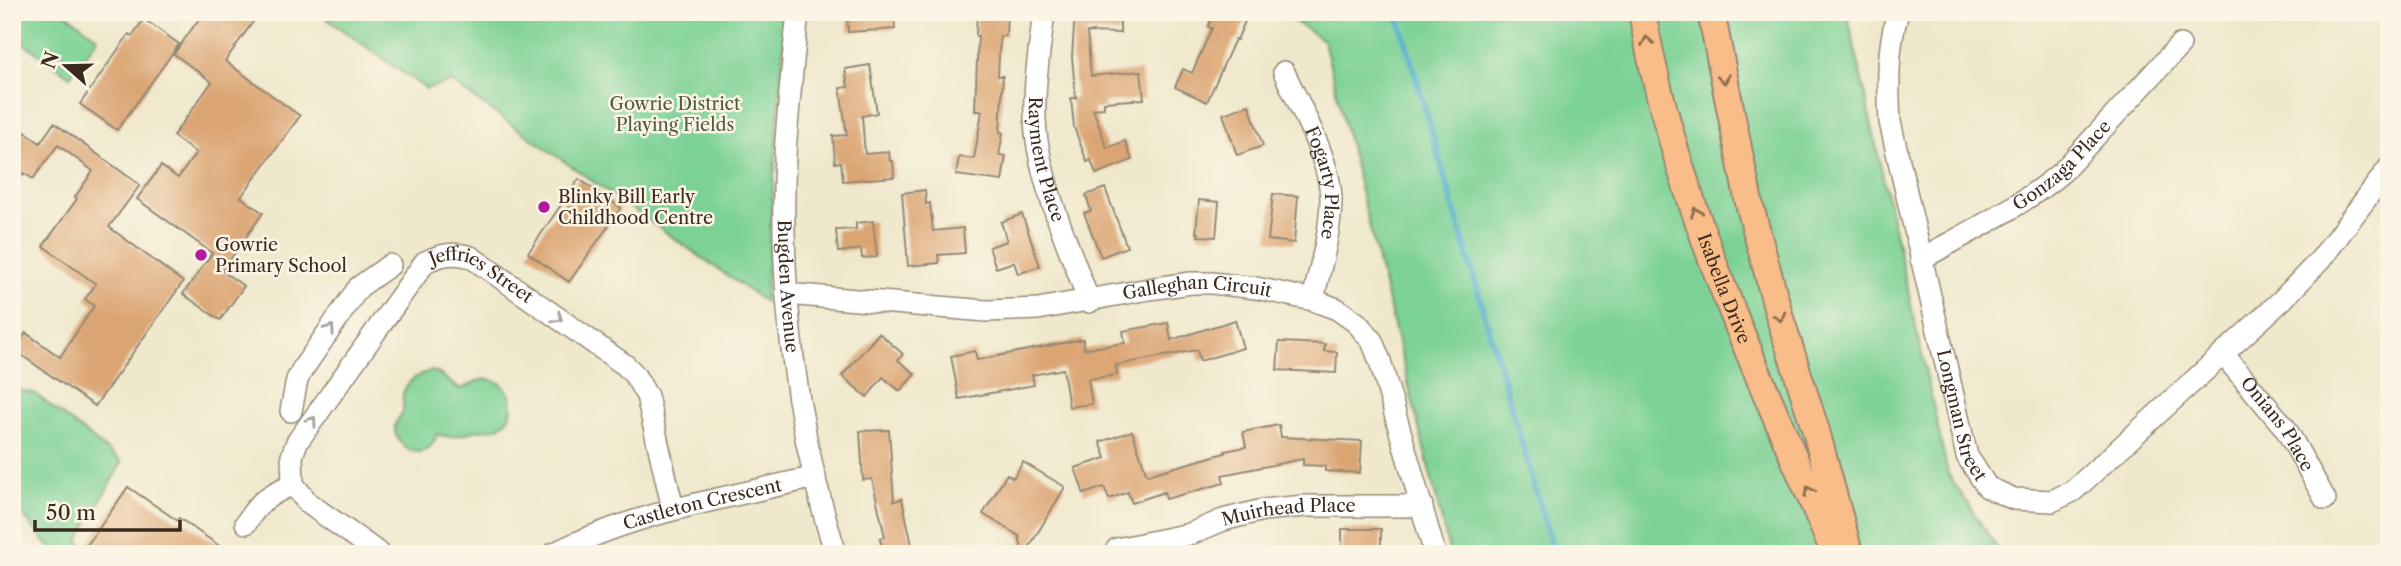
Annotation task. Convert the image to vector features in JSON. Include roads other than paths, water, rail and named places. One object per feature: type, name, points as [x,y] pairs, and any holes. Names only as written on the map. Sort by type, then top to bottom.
[{"type":"main road","name":"Isabella Drive","points":[[1642,12],[1675,155],[1743,335],[1835,554]]},
{"type":"main road","points":[[1711,12],[1749,203],[1849,554]]},
{"type":"street","name":"Bugden Avenue","points":[[798,12],[785,158],[788,294],[797,386],[815,477],[836,554]]},
{"type":"street","name":"Rayment Place","points":[[1044,12],[1035,106],[1038,147],[1048,187],[1088,302]]},
{"type":"street","name":"Longman Street","points":[[1898,12],[1887,76],[1890,122],[1967,456],[1987,487],[2014,499],[2052,501],[2073,491],[2282,300],[2321,259],[2389,169]]},
{"type":"street","name":"Gonzaga Place","points":[[1921,259],[2011,209],[2062,172],[2180,45]]},
{"type":"street","name":"Fogarty Place","points":[[1284,72],[1325,165],[1331,197],[1328,229],[1313,300]]},
{"type":"street","name":"Jeffries Street","points":[[293,484],[292,456],[297,442],[411,280],[425,262],[443,254],[457,253],[471,257],[634,374],[647,396],[673,509]]},
{"type":"street","points":[[291,411],[297,380],[302,370],[359,287],[390,265]]},
{"type":"street","name":"Galleghan Circuit","points":[[788,294],[986,311],[1038,309],[1191,283],[1256,288],[1313,300],[1337,309],[1357,323],[1371,341],[1380,361],[1435,554]]},
{"type":"street","name":"Onians Place","points":[[2222,354],[2286,429],[2325,499]]},
{"type":"street","name":"Castleton Crescent","points":[[553,554],[575,549],[616,526],[673,509],[815,477]]},
{"type":"street","points":[[246,523],[257,505],[269,495],[293,484],[308,503],[367,550]]},
{"type":"street","name":"Muirhead Place","points":[[1117,549],[1190,534],[1223,520],[1263,510],[1305,506],[1422,506]]},
{"type":"waterway","points":[[1397,12],[1554,554]]},
{"type":"place","name":"Blinky Bill Early Childhood Centre","points":[[544,207]]},
{"type":"place","name":"Gowrie Primary School","points":[[201,255]]},
{"type":"park label","name":"Gowrie District Playing Fields","points":[[675,114]]}]
